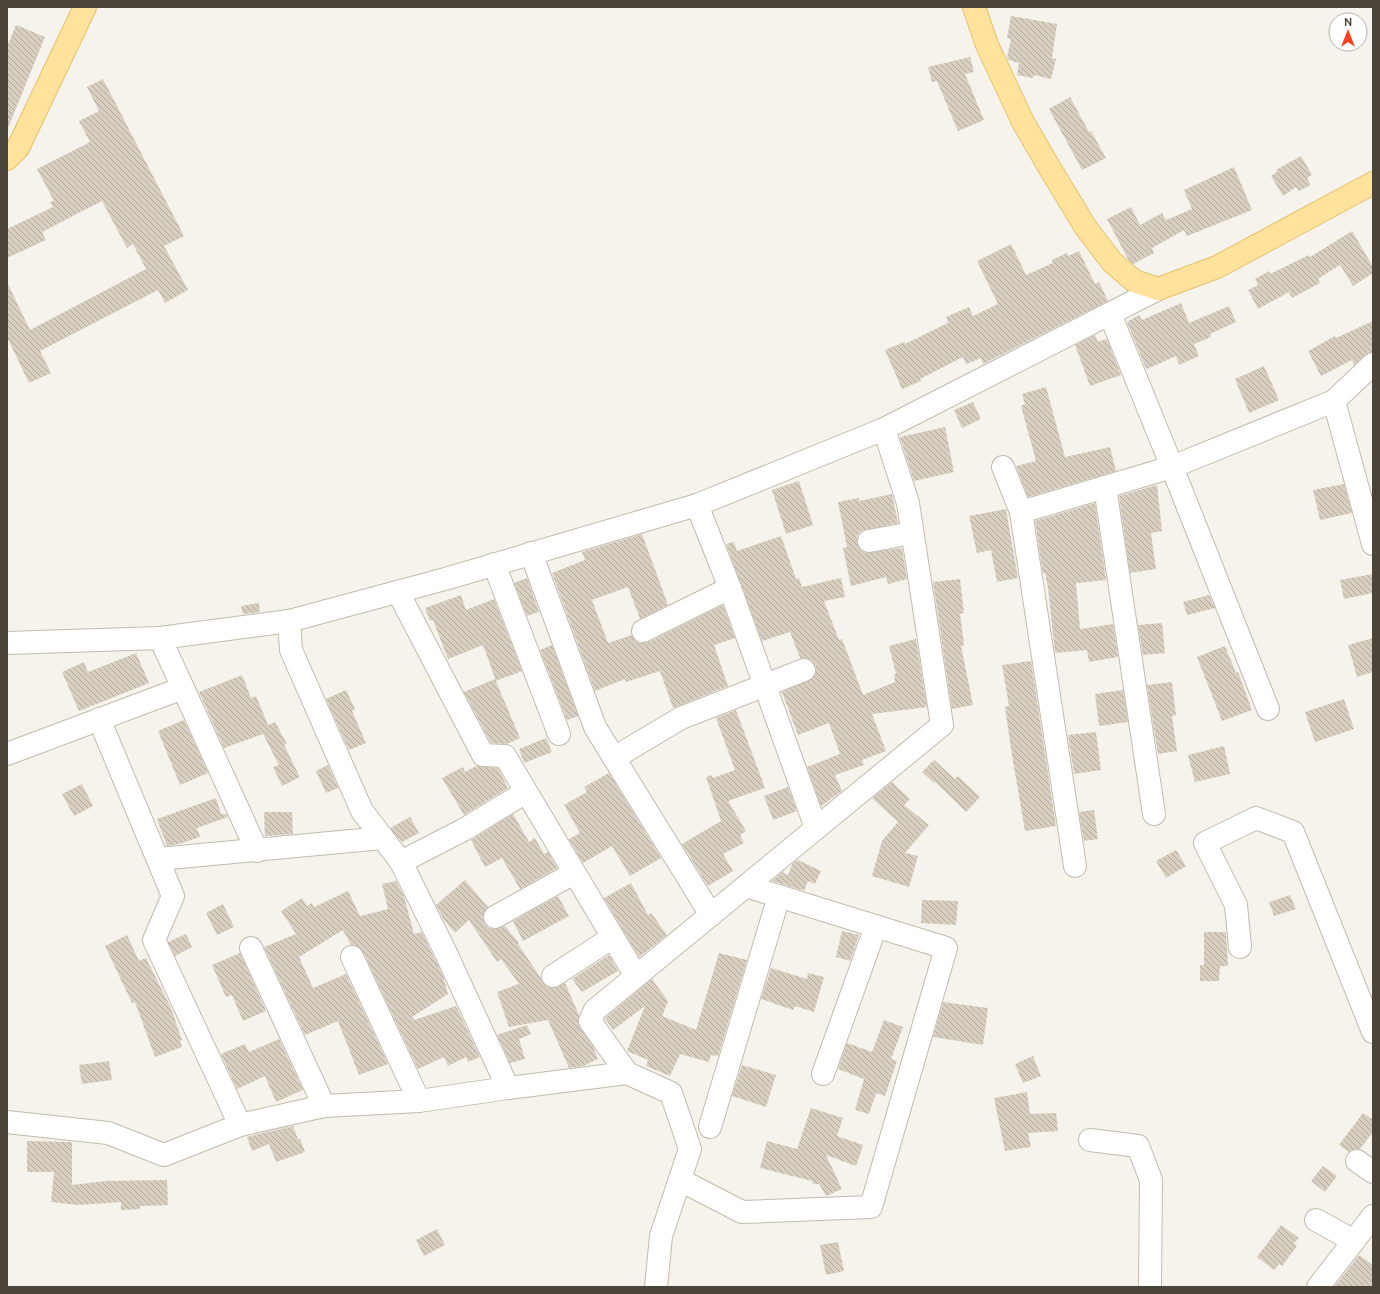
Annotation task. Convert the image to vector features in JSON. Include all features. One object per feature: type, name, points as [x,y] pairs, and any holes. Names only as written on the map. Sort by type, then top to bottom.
[{"type":"main road","points":[[974,7],[987,45],[1023,122],[1086,228],[1112,262],[1134,281],[1158,289],[1217,267],[1373,183]]},
{"type":"main road","points":[[7,159],[18,148],[83,8]]},
{"type":"street","points":[[7,643],[160,638],[289,621],[398,592],[697,505],[884,429],[1158,289]]},
{"type":"street","points":[[1110,314],[1268,709]]},
{"type":"street","points":[[1021,512],[1172,467],[1334,401],[1373,364]]},
{"type":"street","points":[[1334,401],[1373,544]]},
{"type":"street","points":[[656,1287],[661,1236],[690,1149],[671,1093],[627,1073],[590,1021],[595,1010],[942,725],[908,502],[884,429]]},
{"type":"street","points":[[1003,467],[1021,512],[1075,866]]},
{"type":"street","points":[[1105,487],[1154,814]]},
{"type":"street","points":[[697,505],[730,588],[816,828]]},
{"type":"street","points":[[869,541],[912,533]]},
{"type":"street","points":[[531,554],[595,726],[711,915]]},
{"type":"street","points":[[494,564],[559,734]]},
{"type":"street","points":[[643,631],[730,588]]},
{"type":"street","points":[[398,592],[483,755],[505,756],[636,976]]},
{"type":"street","points":[[289,621],[291,650],[362,811],[401,862],[445,950],[508,1088]]},
{"type":"street","points":[[160,638],[257,851]]},
{"type":"street","points":[[614,758],[681,718],[804,670]]},
{"type":"street","points":[[7,754],[183,688]]},
{"type":"street","points":[[99,719],[173,896],[154,940],[240,1125]]},
{"type":"street","points":[[401,862],[465,829],[526,792]]},
{"type":"street","points":[[1240,947],[1236,905],[1205,843],[1256,818],[1293,832],[1373,1032]]},
{"type":"street","points":[[158,859],[257,851],[383,838]]},
{"type":"street","points":[[495,917],[574,873]]},
{"type":"street","points":[[680,1180],[742,1212],[870,1207],[946,948],[746,886]]},
{"type":"street","points":[[710,1127],[780,896]]},
{"type":"street","points":[[823,1074],[876,926]]},
{"type":"street","points":[[553,976],[613,937]]},
{"type":"street","points":[[251,948],[324,1106]]},
{"type":"street","points":[[352,957],[419,1101]]},
{"type":"street","points":[[7,1122],[108,1133],[164,1155],[240,1125],[324,1106],[419,1101],[627,1073]]},
{"type":"street","points":[[1090,1140],[1138,1146],[1151,1180],[1150,1287]]},
{"type":"street","points":[[1318,1287],[1373,1216]]},
{"type":"street","points":[[1316,1220],[1354,1241]]},
{"type":"building","points":[[1011,16],[1057,24],[1052,58],[1056,59],[1051,79],[1034,75],[1033,78],[1017,75],[1019,63],[1008,60],[1007,57],[1011,39],[1007,38]]},
{"type":"building","points":[[16,25],[45,37],[8,128],[7,47]]},
{"type":"building","points":[[970,57],[974,72],[965,74],[984,120],[958,131],[937,81],[932,82],[928,67]]},
{"type":"building","points":[[103,79],[184,236],[164,246],[188,290],[165,303],[158,290],[40,351],[51,373],[29,383],[7,337],[7,282],[30,330],[146,269],[133,244],[127,248],[102,201],[42,232],[46,240],[7,258],[7,229],[53,207],[50,202],[54,201],[37,169],[90,142],[79,121],[99,111],[87,87]]},
{"type":"building","points":[[1070,97],[1089,132],[1091,131],[1106,158],[1082,170],[1049,109]]},
{"type":"building","points":[[1301,156],[1312,175],[1307,178],[1311,185],[1299,191],[1296,187],[1283,196],[1271,176],[1277,172],[1276,170]]},
{"type":"building","points":[[1234,167],[1252,210],[1187,236],[1184,230],[1152,248],[1154,253],[1133,264],[1128,259],[1107,219],[1131,207],[1140,225],[1162,213],[1166,220],[1192,209],[1184,190]]},
{"type":"building","points":[[1352,231],[1373,267],[1373,273],[1353,286],[1340,265],[1318,279],[1320,283],[1292,298],[1289,292],[1258,309],[1248,290],[1258,285],[1255,279],[1269,271],[1270,274],[1309,255],[1310,257]]},
{"type":"building","points":[[1011,244],[1026,275],[1053,263],[1052,260],[1067,253],[1068,256],[1079,251],[1095,284],[1099,282],[1108,301],[983,364],[981,358],[966,364],[963,357],[920,379],[921,381],[902,389],[885,350],[904,342],[905,344],[948,323],[946,317],[969,307],[973,316],[998,304],[977,261]]},
{"type":"building","points":[[1181,303],[1189,323],[1229,306],[1236,322],[1210,334],[1211,337],[1194,344],[1199,356],[1179,365],[1176,356],[1147,369],[1127,322],[1139,315],[1142,320]]},
{"type":"building","points":[[1373,321],[1373,352],[1365,355],[1354,365],[1352,360],[1321,376],[1308,351],[1335,336],[1336,338]]},
{"type":"building","points":[[1095,335],[1098,342],[1107,339],[1121,375],[1090,386],[1075,345]]},
{"type":"building","points":[[1264,366],[1279,400],[1249,413],[1235,379]]},
{"type":"building","points":[[1046,387],[1065,457],[1110,447],[1116,471],[1028,497],[1016,466],[1036,461],[1021,406],[1025,404],[1022,394]]},
{"type":"building","points":[[973,402],[981,419],[962,428],[954,410]]},
{"type":"building","points":[[945,427],[954,472],[914,481],[900,437]]},
{"type":"building","points":[[799,481],[813,525],[786,534],[772,490]]},
{"type":"building","points":[[1344,484],[1352,513],[1320,520],[1313,490]]},
{"type":"building","points":[[1157,485],[1162,531],[1151,533],[1156,569],[1130,573],[1119,496]]},
{"type":"building","points":[[892,494],[898,523],[861,531],[857,536],[857,543],[860,549],[865,553],[902,548],[907,579],[888,584],[886,577],[851,586],[843,548],[847,547],[838,502],[859,498],[859,501]]},
{"type":"building","points":[[1095,503],[1106,580],[1076,583],[1080,629],[1113,624],[1118,657],[1089,662],[1087,650],[1055,653],[1048,588],[1045,573],[1043,574],[1035,521]]},
{"type":"building","points":[[1006,509],[1018,578],[997,582],[991,550],[977,553],[969,516]]},
{"type":"building","points":[[642,534],[668,605],[640,619],[628,587],[592,600],[608,643],[632,635],[636,642],[649,642],[723,605],[735,638],[714,645],[728,686],[673,708],[660,671],[626,682],[625,679],[595,691],[552,573],[585,560],[582,552]]},
{"type":"building","points":[[781,536],[796,579],[799,578],[802,587],[841,578],[845,597],[824,601],[839,640],[842,639],[863,695],[895,682],[894,674],[896,674],[889,646],[916,639],[927,707],[872,714],[886,751],[862,760],[864,765],[835,775],[842,791],[821,806],[807,767],[840,754],[829,723],[798,735],[782,692],[813,678],[816,672],[816,666],[811,660],[800,658],[790,632],[762,641],[726,544],[734,542],[737,551]]},
{"type":"building","points":[[1373,574],[1373,593],[1344,599],[1340,580]]},
{"type":"building","points":[[527,578],[539,612],[527,616],[514,583]]},
{"type":"building","points":[[960,579],[964,613],[960,614],[964,645],[961,646],[973,705],[952,709],[933,582]]},
{"type":"building","points":[[461,595],[466,610],[494,599],[522,671],[496,681],[483,645],[448,659],[433,620],[430,621],[425,608]]},
{"type":"building","points":[[1209,595],[1215,608],[1187,615],[1183,602]]},
{"type":"building","points":[[259,603],[260,612],[243,614],[241,606]]},
{"type":"building","points":[[1162,623],[1165,653],[1143,655],[1138,625]]},
{"type":"building","points":[[1373,638],[1373,672],[1357,677],[1348,645]]},
{"type":"building","points":[[552,645],[578,716],[567,720],[540,650]]},
{"type":"building","points":[[1225,646],[1236,673],[1238,672],[1252,710],[1222,721],[1197,657]]},
{"type":"building","points":[[136,653],[149,683],[79,711],[62,672],[84,662],[88,672]]},
{"type":"building","points":[[1031,661],[1056,826],[1025,831],[1005,707],[1009,706],[1002,665]]},
{"type":"building","points":[[242,675],[251,698],[256,696],[268,725],[275,722],[287,744],[284,745],[300,777],[282,786],[273,767],[279,765],[263,734],[224,748],[199,692]]},
{"type":"building","points":[[495,679],[520,738],[507,744],[491,743],[464,692]]},
{"type":"building","points":[[1172,682],[1176,715],[1172,716],[1177,751],[1158,754],[1147,685]]},
{"type":"building","points":[[346,690],[355,709],[352,711],[366,743],[349,750],[326,699]]},
{"type":"building","points":[[1123,690],[1128,722],[1099,726],[1095,694]]},
{"type":"building","points":[[1344,699],[1354,729],[1315,742],[1305,712]]},
{"type":"building","points":[[736,710],[765,788],[728,801],[746,831],[740,835],[744,843],[723,854],[733,871],[708,886],[682,844],[721,821],[706,777],[711,775],[713,778],[735,770],[716,718]]},
{"type":"building","points":[[184,720],[208,773],[180,785],[158,731]]},
{"type":"building","points":[[1096,732],[1101,770],[1074,774],[1068,735]]},
{"type":"building","points":[[546,738],[552,752],[524,763],[519,749]]},
{"type":"building","points":[[1224,746],[1230,774],[1195,782],[1188,755]]},
{"type":"building","points":[[934,760],[955,779],[958,776],[980,797],[966,812],[935,782],[934,783],[922,772]]},
{"type":"building","points":[[328,765],[338,788],[326,793],[316,771]]},
{"type":"building","points":[[476,766],[498,768],[508,788],[464,815],[442,778],[463,767],[465,772]]},
{"type":"building","points":[[609,773],[661,858],[630,876],[612,846],[583,863],[569,839],[580,833],[564,805],[587,792],[584,787]]},
{"type":"building","points":[[892,782],[910,799],[904,805],[929,825],[905,853],[918,856],[909,887],[872,876],[882,841],[898,822],[872,798]]},
{"type":"building","points":[[82,784],[93,806],[74,816],[62,794]]},
{"type":"building","points":[[788,787],[797,811],[773,820],[764,796]]},
{"type":"building","points":[[216,798],[221,814],[226,814],[228,817],[197,828],[200,837],[179,844],[167,846],[157,819]]},
{"type":"building","points":[[1094,810],[1098,839],[1084,841],[1079,812]]},
{"type":"building","points":[[264,812],[292,812],[293,834],[265,836]]},
{"type":"building","points":[[513,814],[529,842],[535,838],[544,854],[548,852],[557,868],[520,889],[502,858],[485,867],[471,840]]},
{"type":"building","points":[[410,817],[419,833],[402,842],[390,828]]},
{"type":"building","points":[[1176,850],[1186,866],[1166,878],[1156,861]]},
{"type":"building","points":[[798,860],[821,871],[815,884],[808,881],[804,891],[772,881],[782,872],[788,875],[793,863]]},
{"type":"building","points":[[465,880],[488,907],[483,916],[484,923],[489,928],[494,929],[505,926],[519,943],[518,944],[547,987],[554,988],[565,983],[579,1015],[578,1022],[580,1028],[593,1046],[598,1059],[583,1066],[569,1068],[548,1020],[509,1027],[497,992],[519,984],[501,959],[497,962],[469,920],[455,933],[444,920],[436,905]]},
{"type":"building","points":[[396,881],[404,896],[414,934],[422,932],[443,976],[448,994],[412,1017],[414,1020],[456,1006],[480,1057],[468,1062],[466,1057],[448,1066],[444,1057],[418,1069],[363,952],[359,947],[351,945],[343,930],[299,957],[313,988],[346,974],[388,1064],[359,1075],[338,1021],[305,1035],[264,947],[296,934],[281,911],[302,898],[307,906],[312,903],[314,907],[348,891],[360,916],[388,909],[382,884]]},
{"type":"building","points":[[631,883],[648,915],[651,913],[667,935],[639,957],[604,898]]},
{"type":"building","points":[[1290,895],[1296,909],[1274,916],[1269,902]]},
{"type":"building","points":[[558,896],[569,916],[523,941],[513,921]]},
{"type":"building","points":[[922,900],[958,901],[956,925],[921,923]]},
{"type":"building","points":[[223,904],[234,927],[217,935],[206,913]]},
{"type":"building","points":[[842,931],[859,935],[850,961],[836,957]]},
{"type":"building","points":[[1204,932],[1226,932],[1228,966],[1220,966],[1219,981],[1200,981],[1200,965],[1204,965]]},
{"type":"building","points":[[186,934],[192,947],[175,956],[168,942]]},
{"type":"building","points":[[127,935],[139,961],[146,958],[171,1008],[182,1040],[180,1041],[182,1047],[155,1057],[135,1002],[132,1003],[105,946]]},
{"type":"building","points":[[240,953],[266,1011],[243,1021],[232,995],[226,997],[212,965]]},
{"type":"building","points":[[719,953],[747,960],[718,1056],[711,1055],[709,1062],[680,1054],[670,1076],[646,1066],[648,1060],[627,1051],[645,1006],[613,1030],[605,1018],[652,979],[668,1001],[662,1016],[696,1030]]},
{"type":"building","points":[[609,955],[618,971],[582,992],[572,979]]},
{"type":"building","points":[[771,968],[807,979],[808,973],[824,977],[814,1012],[795,1006],[793,1010],[761,999]]},
{"type":"building","points":[[943,1002],[988,1008],[983,1045],[933,1037]]},
{"type":"building","points":[[884,1020],[903,1027],[891,1059],[897,1061],[885,1096],[876,1093],[869,1114],[855,1110],[864,1079],[838,1069],[847,1043],[872,1052]]},
{"type":"building","points":[[527,1025],[531,1034],[519,1039],[525,1059],[510,1063],[497,1035]]},
{"type":"building","points":[[279,1039],[303,1090],[276,1102],[265,1076],[237,1089],[221,1054],[245,1044],[249,1052]]},
{"type":"building","points":[[1033,1056],[1041,1076],[1023,1083],[1015,1064]]},
{"type":"building","points":[[109,1061],[112,1080],[82,1084],[79,1065]]},
{"type":"building","points":[[742,1065],[776,1075],[766,1107],[732,1096]]},
{"type":"building","points":[[1027,1092],[1030,1114],[1056,1113],[1058,1131],[1028,1133],[1031,1147],[1005,1151],[994,1098]]},
{"type":"building","points":[[811,1108],[843,1118],[837,1136],[863,1145],[856,1166],[826,1155],[842,1189],[826,1196],[819,1184],[813,1184],[812,1181],[760,1168],[767,1141],[797,1149]]},
{"type":"building","points":[[1363,1113],[1373,1120],[1373,1132],[1360,1149],[1349,1152],[1339,1145]]},
{"type":"building","points":[[293,1126],[305,1152],[276,1162],[269,1144],[252,1151],[247,1137]]},
{"type":"building","points":[[27,1141],[72,1142],[72,1185],[106,1181],[167,1180],[168,1205],[140,1206],[140,1209],[121,1210],[121,1202],[78,1205],[51,1202],[54,1172],[27,1172]]},
{"type":"building","points":[[1323,1166],[1337,1176],[1325,1192],[1311,1181]]},
{"type":"building","points":[[1281,1225],[1299,1238],[1294,1243],[1297,1246],[1282,1266],[1279,1264],[1274,1270],[1257,1257]]},
{"type":"building","points":[[437,1229],[445,1245],[424,1256],[416,1240]]},
{"type":"building","points":[[838,1242],[844,1271],[826,1275],[820,1245]]},
{"type":"building","points":[[1359,1255],[1373,1265],[1373,1287],[1334,1287]]}]
